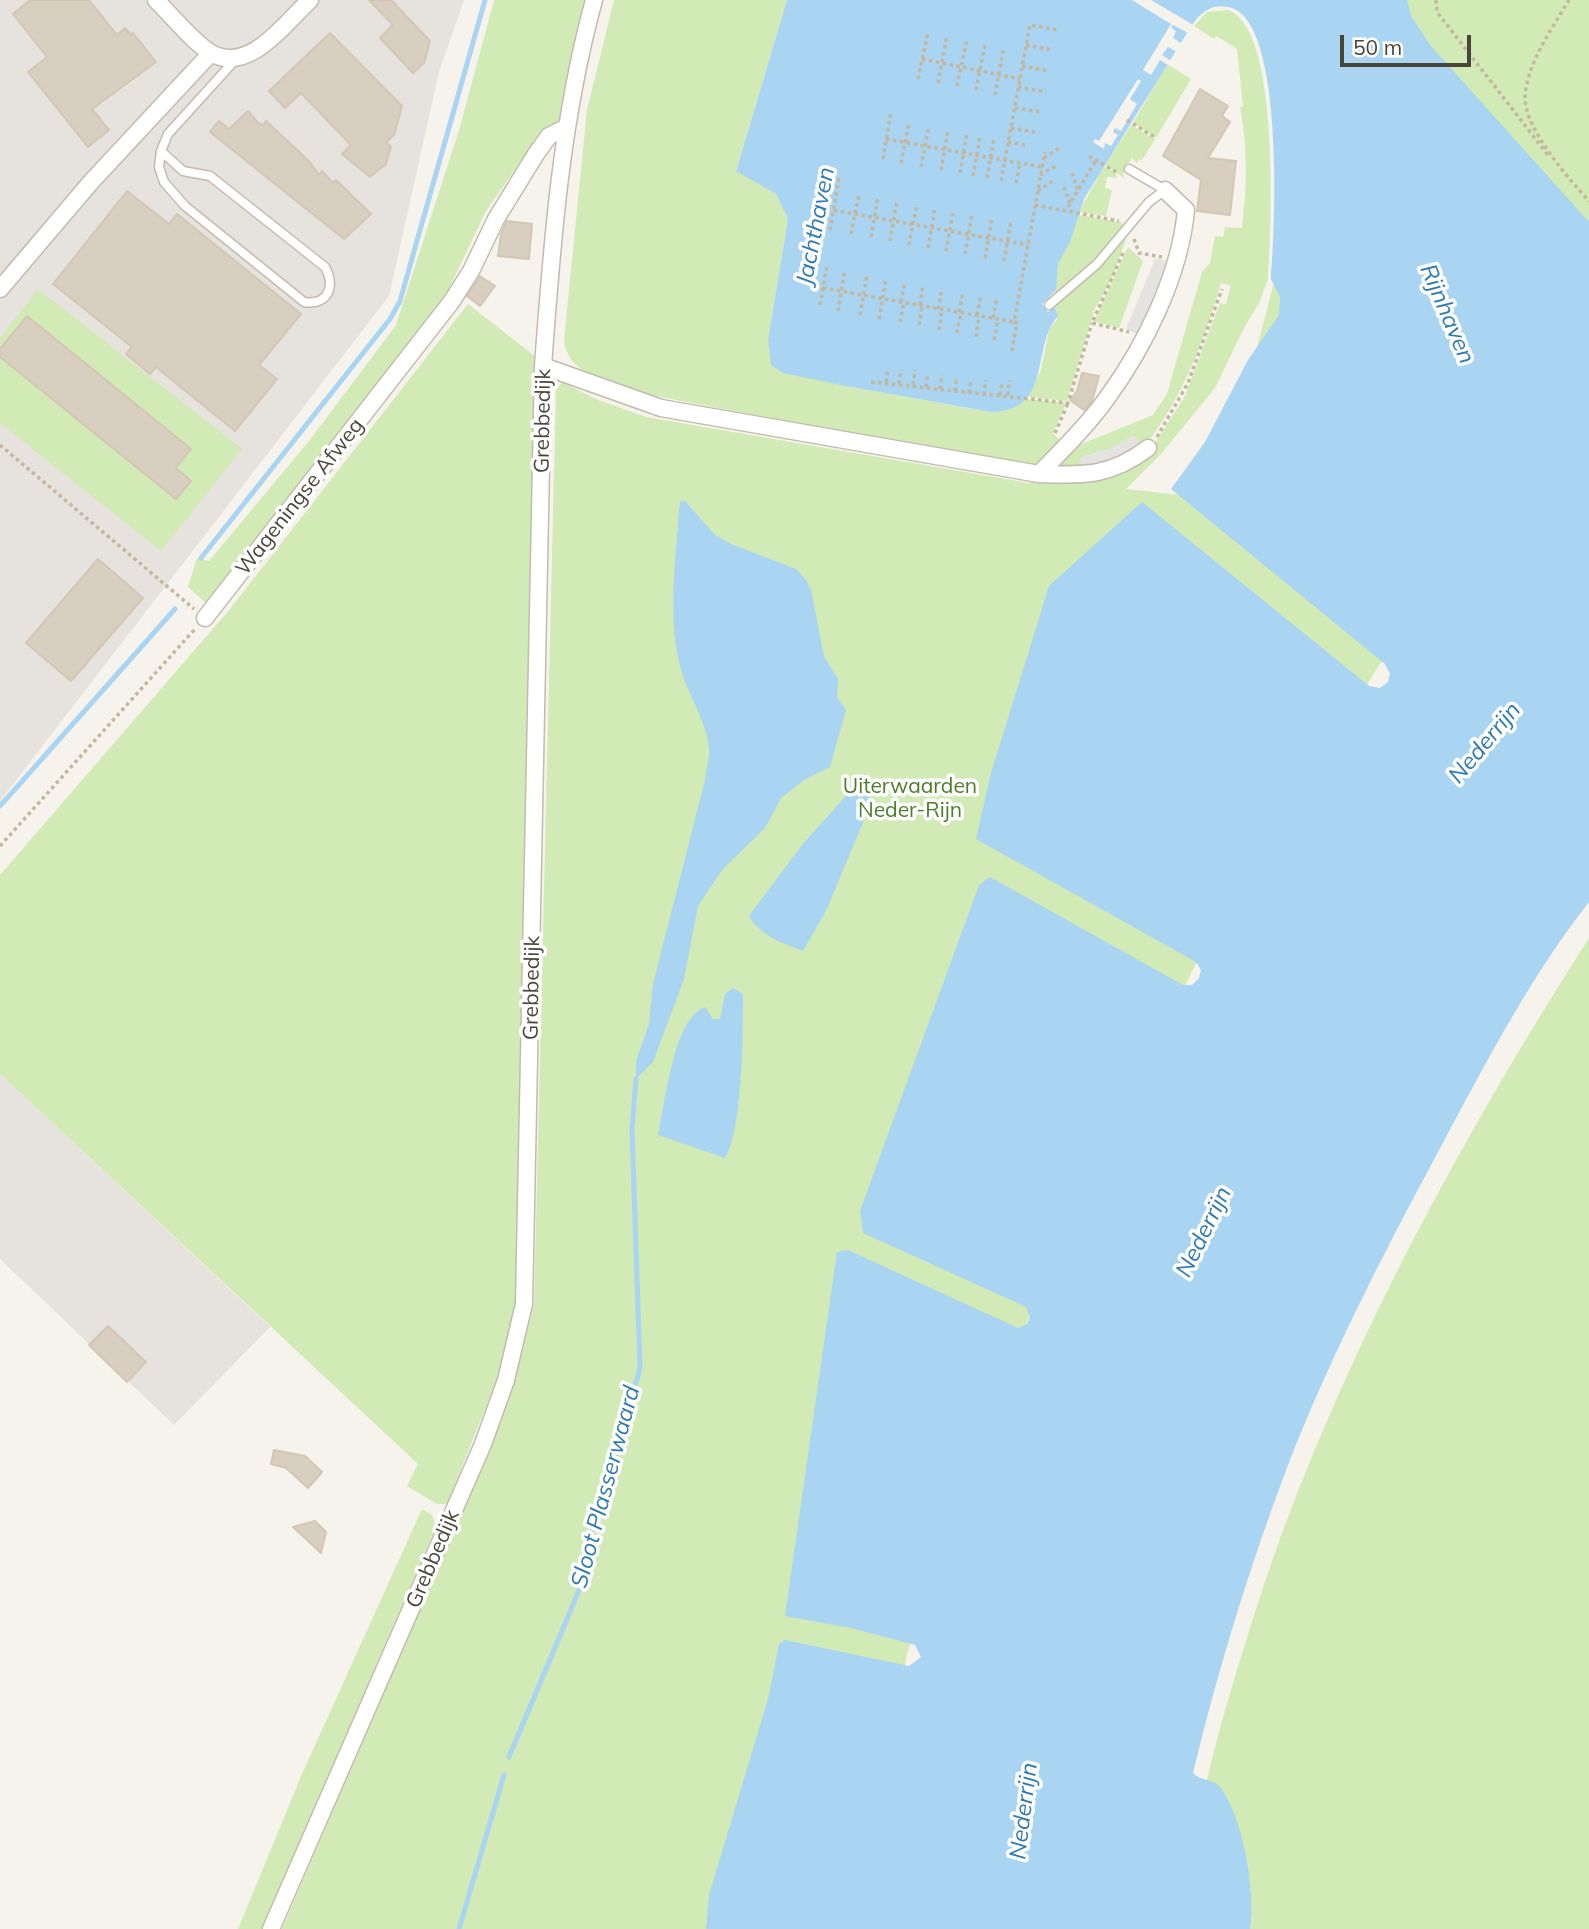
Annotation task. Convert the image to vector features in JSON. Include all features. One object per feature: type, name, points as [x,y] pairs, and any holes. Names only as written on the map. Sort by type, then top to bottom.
[{"type":"street","points":[[156,0],[211,53],[238,57],[255,52],[310,0]]},
{"type":"street","name":"Grebbedijk","points":[[271,1929],[483,1444],[506,1380],[524,1304],[543,366],[552,245],[567,127],[575,75],[594,0]]},
{"type":"street","points":[[0,289],[91,182],[211,53]]},
{"type":"street","name":"Wageningse Afweg","points":[[205,618],[452,301],[471,271],[496,219],[536,154],[549,136],[567,127]]},
{"type":"street","points":[[1039,474],[1107,399],[1142,338],[1166,287],[1184,232],[1186,210],[1165,190]]},
{"type":"street","points":[[543,366],[661,408],[1039,474],[1095,475],[1123,465],[1148,448]]},
{"type":"lane","points":[[161,151],[183,171],[210,176],[325,267],[331,277],[331,289],[325,299],[315,304],[304,302],[185,206],[164,181],[159,167],[161,151],[168,134],[238,57]]},
{"type":"lane","points":[[1049,305],[1097,264],[1149,202],[1165,190],[1129,169]]},
{"type":"path","points":[[1436,0],[1437,12],[1555,165],[1589,201]]},
{"type":"path","points":[[1555,165],[1525,99],[1532,66],[1569,0]]},
{"type":"path","points":[[1001,181],[1030,25],[1058,30]]},
{"type":"path","points":[[918,79],[928,32]]},
{"type":"path","points":[[938,83],[947,36]]},
{"type":"path","points":[[957,86],[967,40]]},
{"type":"path","points":[[976,90],[985,44]]},
{"type":"path","points":[[1026,45],[1053,50]]},
{"type":"path","points":[[995,95],[1004,47]]},
{"type":"path","points":[[922,60],[1020,79]]},
{"type":"path","points":[[1022,66],[1049,71]]},
{"type":"path","points":[[1018,87],[1046,92]]},
{"type":"path","points":[[1014,107],[1041,113]]},
{"type":"path","points":[[883,159],[891,112]]},
{"type":"path","points":[[1127,120],[1156,138]]},
{"type":"path","points":[[901,163],[909,123]]},
{"type":"path","points":[[921,166],[929,126]]},
{"type":"path","points":[[1011,128],[1039,133]]},
{"type":"path","points":[[941,170],[948,130]]},
{"type":"path","points":[[960,173],[967,133]]},
{"type":"path","points":[[973,176],[980,136]]},
{"type":"path","points":[[987,178],[994,138]]},
{"type":"path","points":[[886,139],[1042,167]]},
{"type":"path","points":[[1008,142],[1025,145]]},
{"type":"path","points":[[1044,158],[1059,148]]},
{"type":"path","points":[[1012,351],[1017,323],[1014,322],[1045,152]]},
{"type":"path","points":[[1089,156],[1116,172]]},
{"type":"path","points":[[1064,187],[1069,205],[1096,160]]},
{"type":"path","points":[[1016,183],[1020,163]]},
{"type":"path","points":[[1040,175],[1056,166]]},
{"type":"path","points":[[1072,173],[1078,190]]},
{"type":"path","points":[[830,230],[839,177]]},
{"type":"path","points":[[1038,191],[1053,181]]},
{"type":"path","points":[[851,234],[859,194]]},
{"type":"path","points":[[871,237],[878,197]]},
{"type":"path","points":[[890,241],[897,201]]},
{"type":"path","points":[[909,245],[917,204]]},
{"type":"path","points":[[1035,205],[1096,217]]},
{"type":"path","points":[[928,248],[935,208]]},
{"type":"path","points":[[827,209],[1028,245]]},
{"type":"path","points":[[946,251],[953,211]]},
{"type":"path","points":[[965,254],[972,214]]},
{"type":"path","points":[[985,258],[992,218]]},
{"type":"path","points":[[1004,261],[1011,221]]},
{"type":"path","points":[[1128,240],[1132,232]]},
{"type":"path","points":[[871,382],[1068,403],[1092,323],[1114,280],[1125,248]]},
{"type":"path","points":[[820,304],[827,266]]},
{"type":"path","points":[[838,311],[845,270]]},
{"type":"path","points":[[860,315],[867,274]]},
{"type":"path","points":[[879,319],[887,278]]},
{"type":"path","points":[[900,322],[905,281]]},
{"type":"path","points":[[919,325],[923,284]]},
{"type":"path","points":[[823,288],[1014,322]]},
{"type":"path","points":[[939,330],[942,288]]},
{"type":"path","points":[[1148,448],[1188,383],[1222,289]]},
{"type":"path","points":[[957,333],[963,292]]},
{"type":"path","points":[[976,337],[981,295]]},
{"type":"path","points":[[994,340],[997,298]]},
{"type":"path","points":[[1092,323],[1142,338]]},
{"type":"path","points":[[886,382],[888,368]]},
{"type":"path","points":[[899,384],[901,369]]},
{"type":"path","points":[[913,386],[915,370]]},
{"type":"path","points":[[926,387],[928,373]]},
{"type":"path","points":[[940,389],[942,375]]},
{"type":"path","points":[[955,391],[957,377]]},
{"type":"path","points":[[969,393],[971,379]]},
{"type":"path","points":[[984,395],[986,380]]},
{"type":"path","points":[[1008,395],[1009,380]]},
{"type":"path","points":[[1000,397],[1002,384]]},
{"type":"path","points":[[0,445],[205,618],[0,846]]},
{"type":"shaded area","points":[[0,0],[464,0],[439,72],[389,296],[0,801]]},
{"type":"shaded area","points":[[1155,259],[1169,261],[1137,334],[1126,329]]},
{"type":"shaded area","points":[[1134,436],[1144,447],[1128,458],[1077,468],[1082,457],[1109,449]]},
{"type":"shaded area","points":[[0,1074],[270,1327],[174,1425],[0,1259]]},
{"type":"green space","points":[[494,0],[587,0],[560,119],[530,148],[486,211],[443,301],[207,604],[188,587],[197,558],[209,561],[309,441],[396,325],[460,127]]},
{"type":"green space","points":[[614,0],[787,0],[736,170],[776,194],[788,219],[768,340],[841,385],[991,412],[1008,410],[1026,399],[1066,403],[1053,433],[1062,442],[1039,463],[1028,467],[630,391],[598,379],[579,368],[567,351],[564,340],[587,110]]},
{"type":"green space","name":"Uiterwaarden Neder-Rijn","points":[[1355,0],[1589,0],[1589,446],[1379,665],[1192,971],[1031,1311],[907,1653],[861,1929],[282,1929],[491,1446],[514,1384],[534,1305],[556,390],[562,382],[598,400],[646,417],[1029,483],[1152,448],[1185,396],[1220,303],[1226,304],[1231,286],[1221,283],[1182,387],[1146,445],[1142,445],[1134,436],[1109,449],[1082,457],[1077,468],[1059,469],[1058,466],[1079,445],[1153,415],[1167,394],[1202,272],[1210,263],[1215,236],[1223,237],[1225,227],[1242,228],[1246,182],[1240,107],[1243,106],[1237,49],[1194,26],[1207,12],[1228,10],[1245,25],[1257,53],[1265,90],[1271,178],[1268,279],[1260,301],[1215,388],[1161,454],[1126,489],[1180,495],[1253,363],[1295,202]]},
{"type":"green space","points":[[1167,64],[1191,79],[1156,138],[1133,123]]},
{"type":"green space","points":[[1131,125],[1155,139],[1142,160],[1139,159],[1137,163],[1132,158],[1123,173],[1124,178],[1105,165]]},
{"type":"green space","points":[[1104,166],[1116,173],[1117,178],[1107,177],[1105,188],[1112,190],[1106,216],[1079,212]]},
{"type":"green space","points":[[1078,215],[1120,222],[1126,227],[1094,263],[1057,295],[1058,264]]},
{"type":"green space","points":[[1126,239],[1112,279],[1095,308],[1067,401],[1028,397],[1041,370],[1049,330],[1057,319],[1054,307]]},
{"type":"green space","points":[[1128,247],[1143,261],[1119,328],[1094,321]]},
{"type":"green space","points":[[38,289],[242,449],[161,551],[0,423],[0,338]]},
{"type":"green space","points":[[468,304],[536,357],[515,1304],[497,1379],[447,1504],[437,1504],[407,1486],[418,1464],[0,1074],[0,875],[230,609]]},
{"type":"green space","points":[[1589,938],[1589,1929],[1176,1929],[1207,1780],[1225,1709],[1272,1561],[1303,1480],[1373,1319],[1413,1240],[1498,1087]]},
{"type":"green space","points":[[422,1509],[432,1515],[436,1527],[262,1929],[238,1929],[302,1774]]},
{"type":"water","points":[[787,0],[1407,0],[1411,16],[1430,45],[1589,222],[1589,902],[1549,957],[1513,1016],[1383,1258],[1305,1423],[1248,1579],[1193,1773],[1220,1787],[1235,1817],[1249,1876],[1250,1929],[706,1929],[709,1895],[768,1699],[779,1644],[785,1640],[909,1666],[921,1657],[915,1645],[851,1628],[785,1616],[837,1252],[848,1250],[1018,1328],[1027,1324],[1030,1317],[1026,1307],[863,1233],[860,1211],[979,885],[990,877],[1183,985],[1192,985],[1199,978],[1201,970],[1196,962],[976,839],[991,773],[1049,586],[1142,502],[1369,686],[1380,688],[1388,682],[1390,674],[1385,664],[1171,489],[1205,442],[1248,360],[1279,315],[1280,297],[1271,279],[1274,219],[1273,130],[1260,47],[1247,19],[1228,7],[1217,7],[1203,13],[1192,25],[1084,199],[1070,242],[1058,264],[1056,290],[1042,304],[1048,312],[1054,307],[1058,316],[1050,329],[1033,389],[1024,401],[1011,409],[991,412],[783,373],[771,365],[768,340],[788,219],[776,194],[736,171]]},
{"type":"water","points":[[680,501],[685,501],[715,535],[731,544],[796,569],[806,580],[811,590],[824,656],[838,679],[837,697],[846,710],[830,767],[804,780],[781,798],[765,828],[722,870],[698,906],[684,979],[653,1062],[636,1079],[636,1061],[649,1024],[653,984],[709,756],[705,728],[682,673],[676,643],[674,582]]},
{"type":"water","points":[[854,787],[864,789],[869,797],[869,808],[827,909],[803,951],[780,942],[759,929],[749,916],[802,845]]},
{"type":"water","points":[[733,988],[743,994],[742,1054],[739,1103],[731,1144],[725,1158],[658,1135],[672,1064],[685,1028],[694,1014],[705,1007],[713,1019],[720,1019],[725,994]]},
{"type":"pier","points":[[1132,0],[1151,0],[1195,26],[1190,34],[1173,25],[1171,28],[1176,31],[1173,38],[1184,45],[1179,53],[1168,47],[1162,55],[1173,62],[1170,66],[1160,60],[1151,75],[1143,70],[1171,24]]},
{"type":"pier","points":[[1138,79],[1141,81],[1130,99],[1137,104],[1121,131],[1115,128],[1113,132],[1118,135],[1111,146],[1105,143],[1104,149],[1093,142],[1095,139],[1099,141]]},
{"type":"building","points":[[30,0],[89,0],[117,35],[125,28],[131,35],[133,33],[156,62],[92,109],[109,130],[88,147],[28,72],[47,57],[13,14]]},
{"type":"building","points":[[369,0],[391,0],[430,41],[424,63],[413,73],[380,38],[393,25]]},
{"type":"building","points":[[330,33],[402,106],[394,135],[386,142],[391,147],[386,164],[370,177],[342,154],[351,145],[301,93],[285,108],[269,91]]},
{"type":"building","points":[[1200,89],[1228,106],[1222,116],[1230,122],[1208,158],[1236,161],[1230,215],[1197,211],[1201,180],[1163,156]]},
{"type":"building","points":[[248,111],[258,123],[264,125],[266,121],[309,161],[319,175],[322,171],[333,183],[336,180],[371,214],[344,239],[210,132],[219,121],[229,129]]},
{"type":"building","points":[[127,191],[169,224],[177,214],[301,314],[259,365],[277,379],[235,431],[156,367],[150,374],[126,354],[132,347],[53,284]]},
{"type":"building","points":[[507,221],[532,224],[529,259],[498,256],[501,234]]},
{"type":"building","points":[[480,276],[495,286],[480,306],[467,296]]},
{"type":"building","points":[[27,316],[191,449],[176,468],[191,481],[176,499],[0,357],[0,349]]},
{"type":"building","points":[[1082,373],[1099,376],[1092,401],[1084,410],[1070,400],[1077,391]]},
{"type":"building","points":[[98,559],[143,598],[71,681],[26,643]]},
{"type":"building","points":[[108,1326],[146,1362],[127,1382],[89,1345]]},
{"type":"building","points":[[274,1450],[305,1456],[322,1472],[308,1488],[286,1468],[271,1464]]},
{"type":"building","points":[[315,1521],[326,1532],[321,1553],[293,1527]]},
{"type":"waterway","points":[[201,558],[390,319],[400,301],[485,0]]},
{"type":"waterway","points":[[0,806],[175,609]]},
{"type":"waterway","name":"Sloot Plasserwaard","points":[[509,1757],[583,1581],[583,1556],[619,1445],[640,1368],[632,1129],[636,1079]]},
{"type":"waterway","name":"Sloot Plasserwaard","points":[[459,1929],[504,1775]]},
{"type":"water label","name":"Jachthaven","points":[[816,226]]},
{"type":"water label","name":"Rijnhaven","points":[[1447,314]]},
{"type":"water label","name":"Nederrijn","points":[[1485,743]]},
{"type":"water label","name":"Nederrijn","points":[[1204,1232]]},
{"type":"water label","name":"Nederrijn","points":[[1024,1811]]}]
